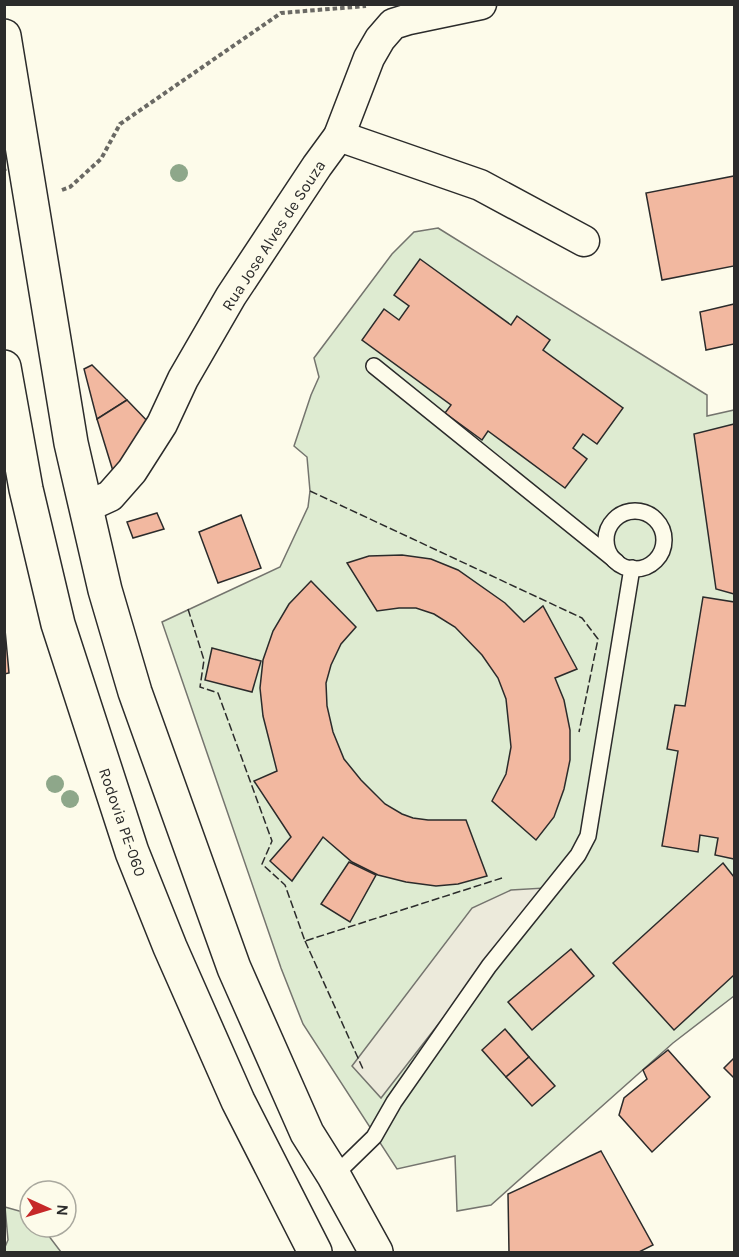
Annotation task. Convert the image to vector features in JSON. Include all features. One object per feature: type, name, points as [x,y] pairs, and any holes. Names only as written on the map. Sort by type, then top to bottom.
[{"type":"street","name":"Rua Jose Alves de Souza","points":[[86,507],[110,496],[132,471],[162,424],[183,379],[231,296],[339,136],[369,58],[380,39],[393,24],[481,4]]},
{"type":"street","points":[[4,36],[71,443],[105,590],[135,692],[234,968],[307,1133],[376,1252]]},
{"type":"street","points":[[339,136],[480,185],[584,241]]},
{"type":"street","name":"Rodovia PE-060","points":[[4,367],[26,489],[58,624],[132,852],[170,947],[238,1101],[315,1252]]},
{"type":"lane","points":[[374,366],[617,562],[632,568],[644,568],[653,563],[663,547],[664,537],[656,520],[640,512],[631,512],[615,520],[609,527],[606,537],[610,555],[617,562]]},
{"type":"lane","points":[[334,1176],[374,1137],[394,1102],[489,966],[578,855],[588,836],[632,568]]},
{"type":"path","points":[[33,203],[70,187],[101,159],[120,124],[281,13],[375,6],[409,19]]},
{"type":"green space","points":[[438,228],[707,395],[707,416],[734,410],[734,996],[673,1043],[491,1205],[457,1211],[455,1156],[397,1169],[303,1024],[281,968],[162,622],[280,567],[308,507],[310,491],[307,457],[294,446],[319,377],[314,358],[392,254],[414,232]]},
{"type":"green space","points":[[5,1207],[18,1211],[18,1239],[51,1239],[61,1252],[5,1252],[8,1240]]},
{"type":"shaded area","points":[[544,888],[381,1098],[352,1066],[472,908],[511,890]]},
{"type":"building","points":[[734,176],[734,266],[662,280],[646,193]]},
{"type":"building","points":[[420,259],[511,325],[517,316],[550,340],[543,350],[623,408],[597,444],[583,434],[573,448],[587,459],[565,488],[488,431],[482,440],[445,413],[451,405],[362,340],[384,309],[399,320],[409,306],[394,295]]},
{"type":"building","points":[[734,304],[734,344],[706,350],[700,312]]},
{"type":"building","points":[[92,365],[127,400],[97,419],[84,369]]},
{"type":"building","points":[[127,400],[154,428],[113,471],[97,419]]},
{"type":"building","points":[[734,424],[734,594],[716,589],[694,434]]},
{"type":"building","points":[[157,513],[164,529],[133,538],[127,522]]},
{"type":"building","points":[[241,515],[261,568],[218,583],[199,532]]},
{"type":"building","points":[[402,555],[431,559],[458,570],[505,603],[524,622],[543,606],[577,669],[555,678],[564,700],[570,730],[570,760],[564,789],[554,817],[536,840],[492,801],[506,774],[511,747],[506,699],[498,678],[482,655],[455,627],[434,614],[416,608],[377,611],[347,563],[369,556]]},
{"type":"building","points":[[311,581],[356,627],[341,644],[326,683],[327,706],[333,732],[344,759],[385,804],[402,814],[428,820],[466,820],[487,876],[458,884],[436,886],[406,882],[378,875],[352,862],[323,837],[292,881],[270,861],[291,837],[254,781],[277,771],[263,716],[260,688],[263,660],[273,631],[289,604]]},
{"type":"building","points":[[703,597],[734,602],[734,859],[715,855],[718,838],[700,835],[698,852],[662,846],[678,751],[667,749],[675,705],[685,706]]},
{"type":"building","points":[[4,619],[9,673],[4,674]]},
{"type":"building","points":[[212,648],[261,661],[252,692],[205,680]]},
{"type":"building","points":[[349,862],[376,875],[350,922],[321,904]]},
{"type":"building","points":[[723,863],[734,877],[734,975],[674,1030],[613,963]]},
{"type":"building","points":[[571,949],[594,976],[532,1030],[508,1002]]},
{"type":"building","points":[[505,1029],[529,1057],[506,1077],[482,1050]]},
{"type":"building","points":[[668,1050],[710,1097],[652,1152],[619,1115],[624,1098],[647,1079],[643,1070]]},
{"type":"building","points":[[529,1057],[555,1086],[532,1106],[506,1077]]},
{"type":"building","points":[[734,1058],[734,1078],[724,1068]]},
{"type":"building","points":[[601,1151],[653,1245],[639,1252],[509,1252],[508,1194]]},
{"type":"fence","points":[[310,491],[582,618],[598,639],[579,732]]},
{"type":"fence","points":[[188,609],[204,660],[200,687],[218,693],[272,841],[262,864],[285,885],[305,941],[502,878]]},
{"type":"fence","points":[[305,941],[363,1069]]}]
